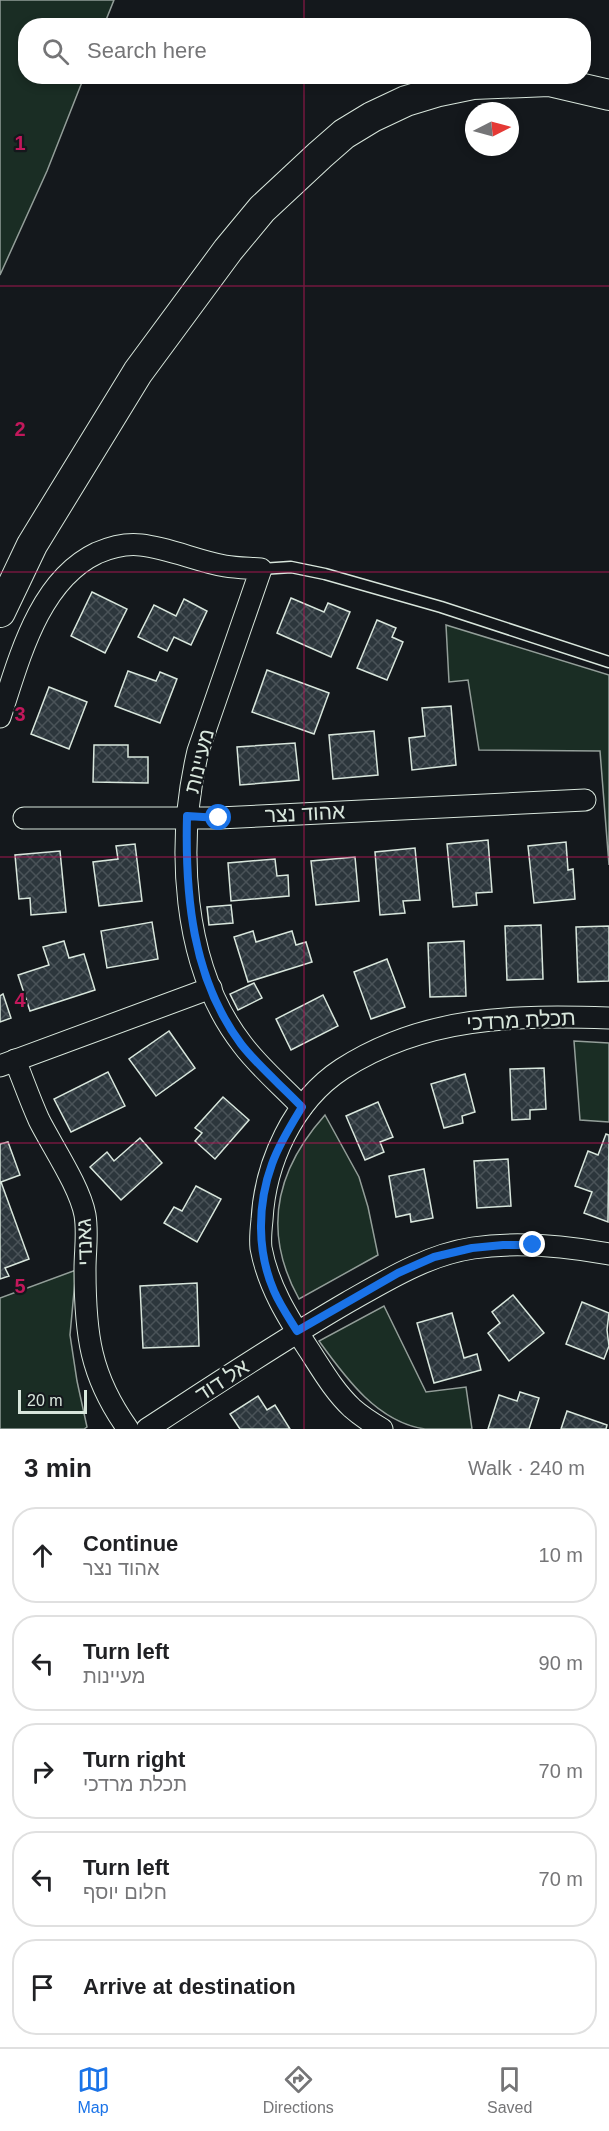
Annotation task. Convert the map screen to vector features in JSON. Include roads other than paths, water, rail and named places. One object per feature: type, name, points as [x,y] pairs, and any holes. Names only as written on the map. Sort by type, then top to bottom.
[{"type":"main road","points":[[0,612],[32,545],[138,372],[228,250],[262,209],[344,134],[372,117],[439,91],[473,84]]},
{"type":"main road","points":[[563,84],[609,94]]},
{"type":"street","points":[[0,717],[38,614],[52,589],[72,568],[92,555],[110,547],[128,544],[143,545],[224,566],[261,569]]},
{"type":"street","name":"מעיינות","points":[[261,569],[198,751],[187,816],[188,891],[201,962],[222,1012],[242,1044],[302,1107]]},
{"type":"street","name":"אהוד נצר","points":[[24,818],[187,816],[219,818],[585,800]]},
{"type":"street","points":[[7,1063],[211,988]]},
{"type":"street","name":"תכלת מרדכי","points":[[382,1429],[352,1408],[330,1384],[275,1292],[267,1272],[261,1245],[266,1187],[272,1164],[302,1107],[319,1087],[340,1070],[363,1056],[422,1033],[453,1024],[488,1019],[543,1016],[609,1018]]},
{"type":"street","name":"גאנדי","points":[[7,1063],[39,1119],[78,1195],[84,1213],[88,1343],[100,1381],[111,1405],[128,1429]]},
{"type":"street","name":"אל דוד","points":[[147,1429],[297,1331],[398,1273],[434,1257],[472,1248],[503,1245],[576,1248],[609,1254]]},
{"type":"lane","points":[[261,569],[291,567],[325,574],[441,607],[609,662]]}]
